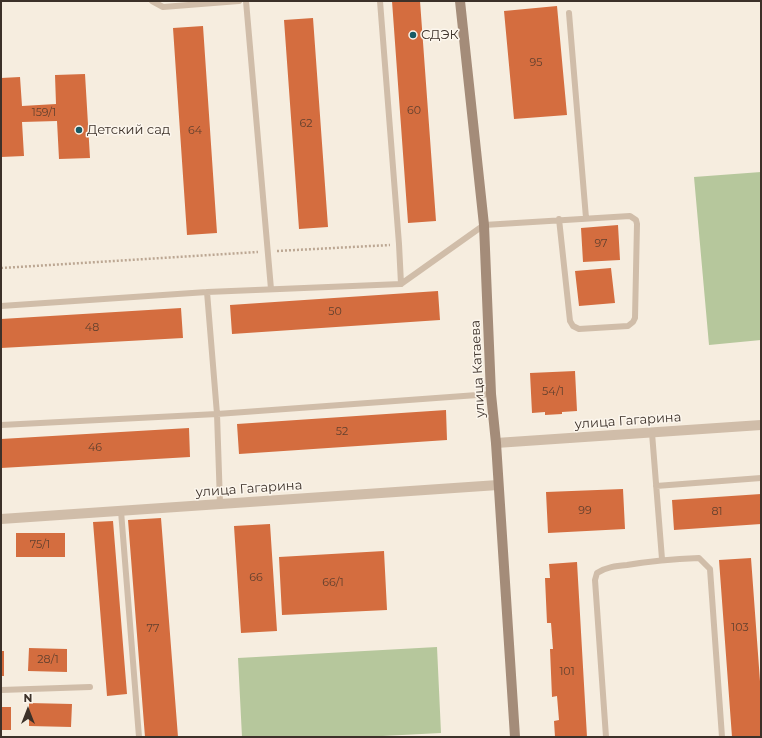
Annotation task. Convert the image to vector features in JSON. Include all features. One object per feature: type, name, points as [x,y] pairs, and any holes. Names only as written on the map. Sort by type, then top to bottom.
[{"type":"street","name":"улица Катаева","points":[[460,1],[484,225],[491,394],[496,443],[515,737]]},
{"type":"street","name":"улица Гагарина","points":[[496,443],[761,425]]},
{"type":"street","name":"улица Гагарина","points":[[1,519],[498,485]]},
{"type":"lane","points":[[152,1],[163,7],[239,1]]},
{"type":"lane","points":[[246,1],[271,289]]},
{"type":"lane","points":[[380,1],[399,244],[400,284]]},
{"type":"lane","points":[[569,13],[586,218]]},
{"type":"lane","points":[[1,306],[207,292],[400,284],[484,225],[559,219],[630,216],[636,220],[637,224],[635,318],[628,326],[578,329],[573,326],[570,321],[559,219]]},
{"type":"lane","points":[[207,292],[217,414],[220,503]]},
{"type":"lane","points":[[1,425],[217,414],[491,394]]},
{"type":"lane","points":[[652,433],[662,559]]},
{"type":"lane","points":[[656,486],[761,478]]},
{"type":"lane","points":[[121,511],[139,737]]},
{"type":"lane","points":[[606,737],[595,580],[597,573],[604,568],[662,559],[699,558],[710,569],[722,737]]},
{"type":"lane","points":[[1,690],[90,687]]},
{"type":"path","points":[[1,268],[399,244]]},
{"type":"green space","points":[[761,172],[761,340],[709,345],[694,177]]},
{"type":"green space","points":[[437,647],[441,733],[363,737],[242,737],[238,658]]},
{"type":"building","points":[[392,1],[420,1],[436,221],[408,223]]},
{"type":"building","points":[[557,6],[567,115],[514,119],[504,11]]},
{"type":"building","points":[[313,18],[328,227],[299,229],[284,20]]},
{"type":"building","points":[[203,26],[217,233],[187,235],[173,28]]},
{"type":"building","points":[[85,74],[90,158],[59,159],[57,121],[22,122],[24,156],[1,157],[1,78],[20,77],[22,106],[56,104],[55,75]]},
{"type":"building","points":[[618,225],[620,260],[583,262],[581,228]]},
{"type":"building","points":[[611,268],[615,303],[579,306],[575,271]]},
{"type":"building","points":[[438,291],[440,320],[232,334],[230,305]]},
{"type":"building","points":[[181,308],[183,338],[1,348],[1,319]]},
{"type":"building","points":[[575,371],[577,411],[545,415],[545,412],[532,413],[530,373]]},
{"type":"building","points":[[446,410],[447,440],[239,454],[237,424]]},
{"type":"building","points":[[189,428],[190,457],[1,468],[1,439]]},
{"type":"building","points":[[623,489],[625,529],[548,533],[546,492]]},
{"type":"building","points":[[761,494],[761,524],[674,530],[672,500]]},
{"type":"building","points":[[161,518],[178,737],[145,737],[128,520]]},
{"type":"building","points":[[113,521],[127,694],[107,696],[93,522]]},
{"type":"building","points":[[270,524],[277,631],[241,633],[234,526]]},
{"type":"building","points":[[16,533],[65,533],[65,557],[16,557]]},
{"type":"building","points":[[384,551],[387,610],[282,615],[279,557]]},
{"type":"building","points":[[751,558],[761,695],[761,737],[732,737],[719,560]]},
{"type":"building","points":[[577,562],[587,737],[555,737],[554,721],[559,720],[557,696],[552,697],[550,649],[553,649],[551,623],[547,623],[545,578],[550,578],[549,564]]},
{"type":"building","points":[[29,648],[67,649],[67,672],[28,671]]},
{"type":"building","points":[[1,651],[4,651],[4,676],[1,676]]},
{"type":"building","points":[[29,703],[72,704],[71,727],[29,726]]},
{"type":"building","points":[[1,707],[11,707],[11,730],[1,730]]},
{"type":"place","name":"СДЭК","points":[[413,35]]},
{"type":"place","name":"Детский сад","points":[[79,130]]}]
